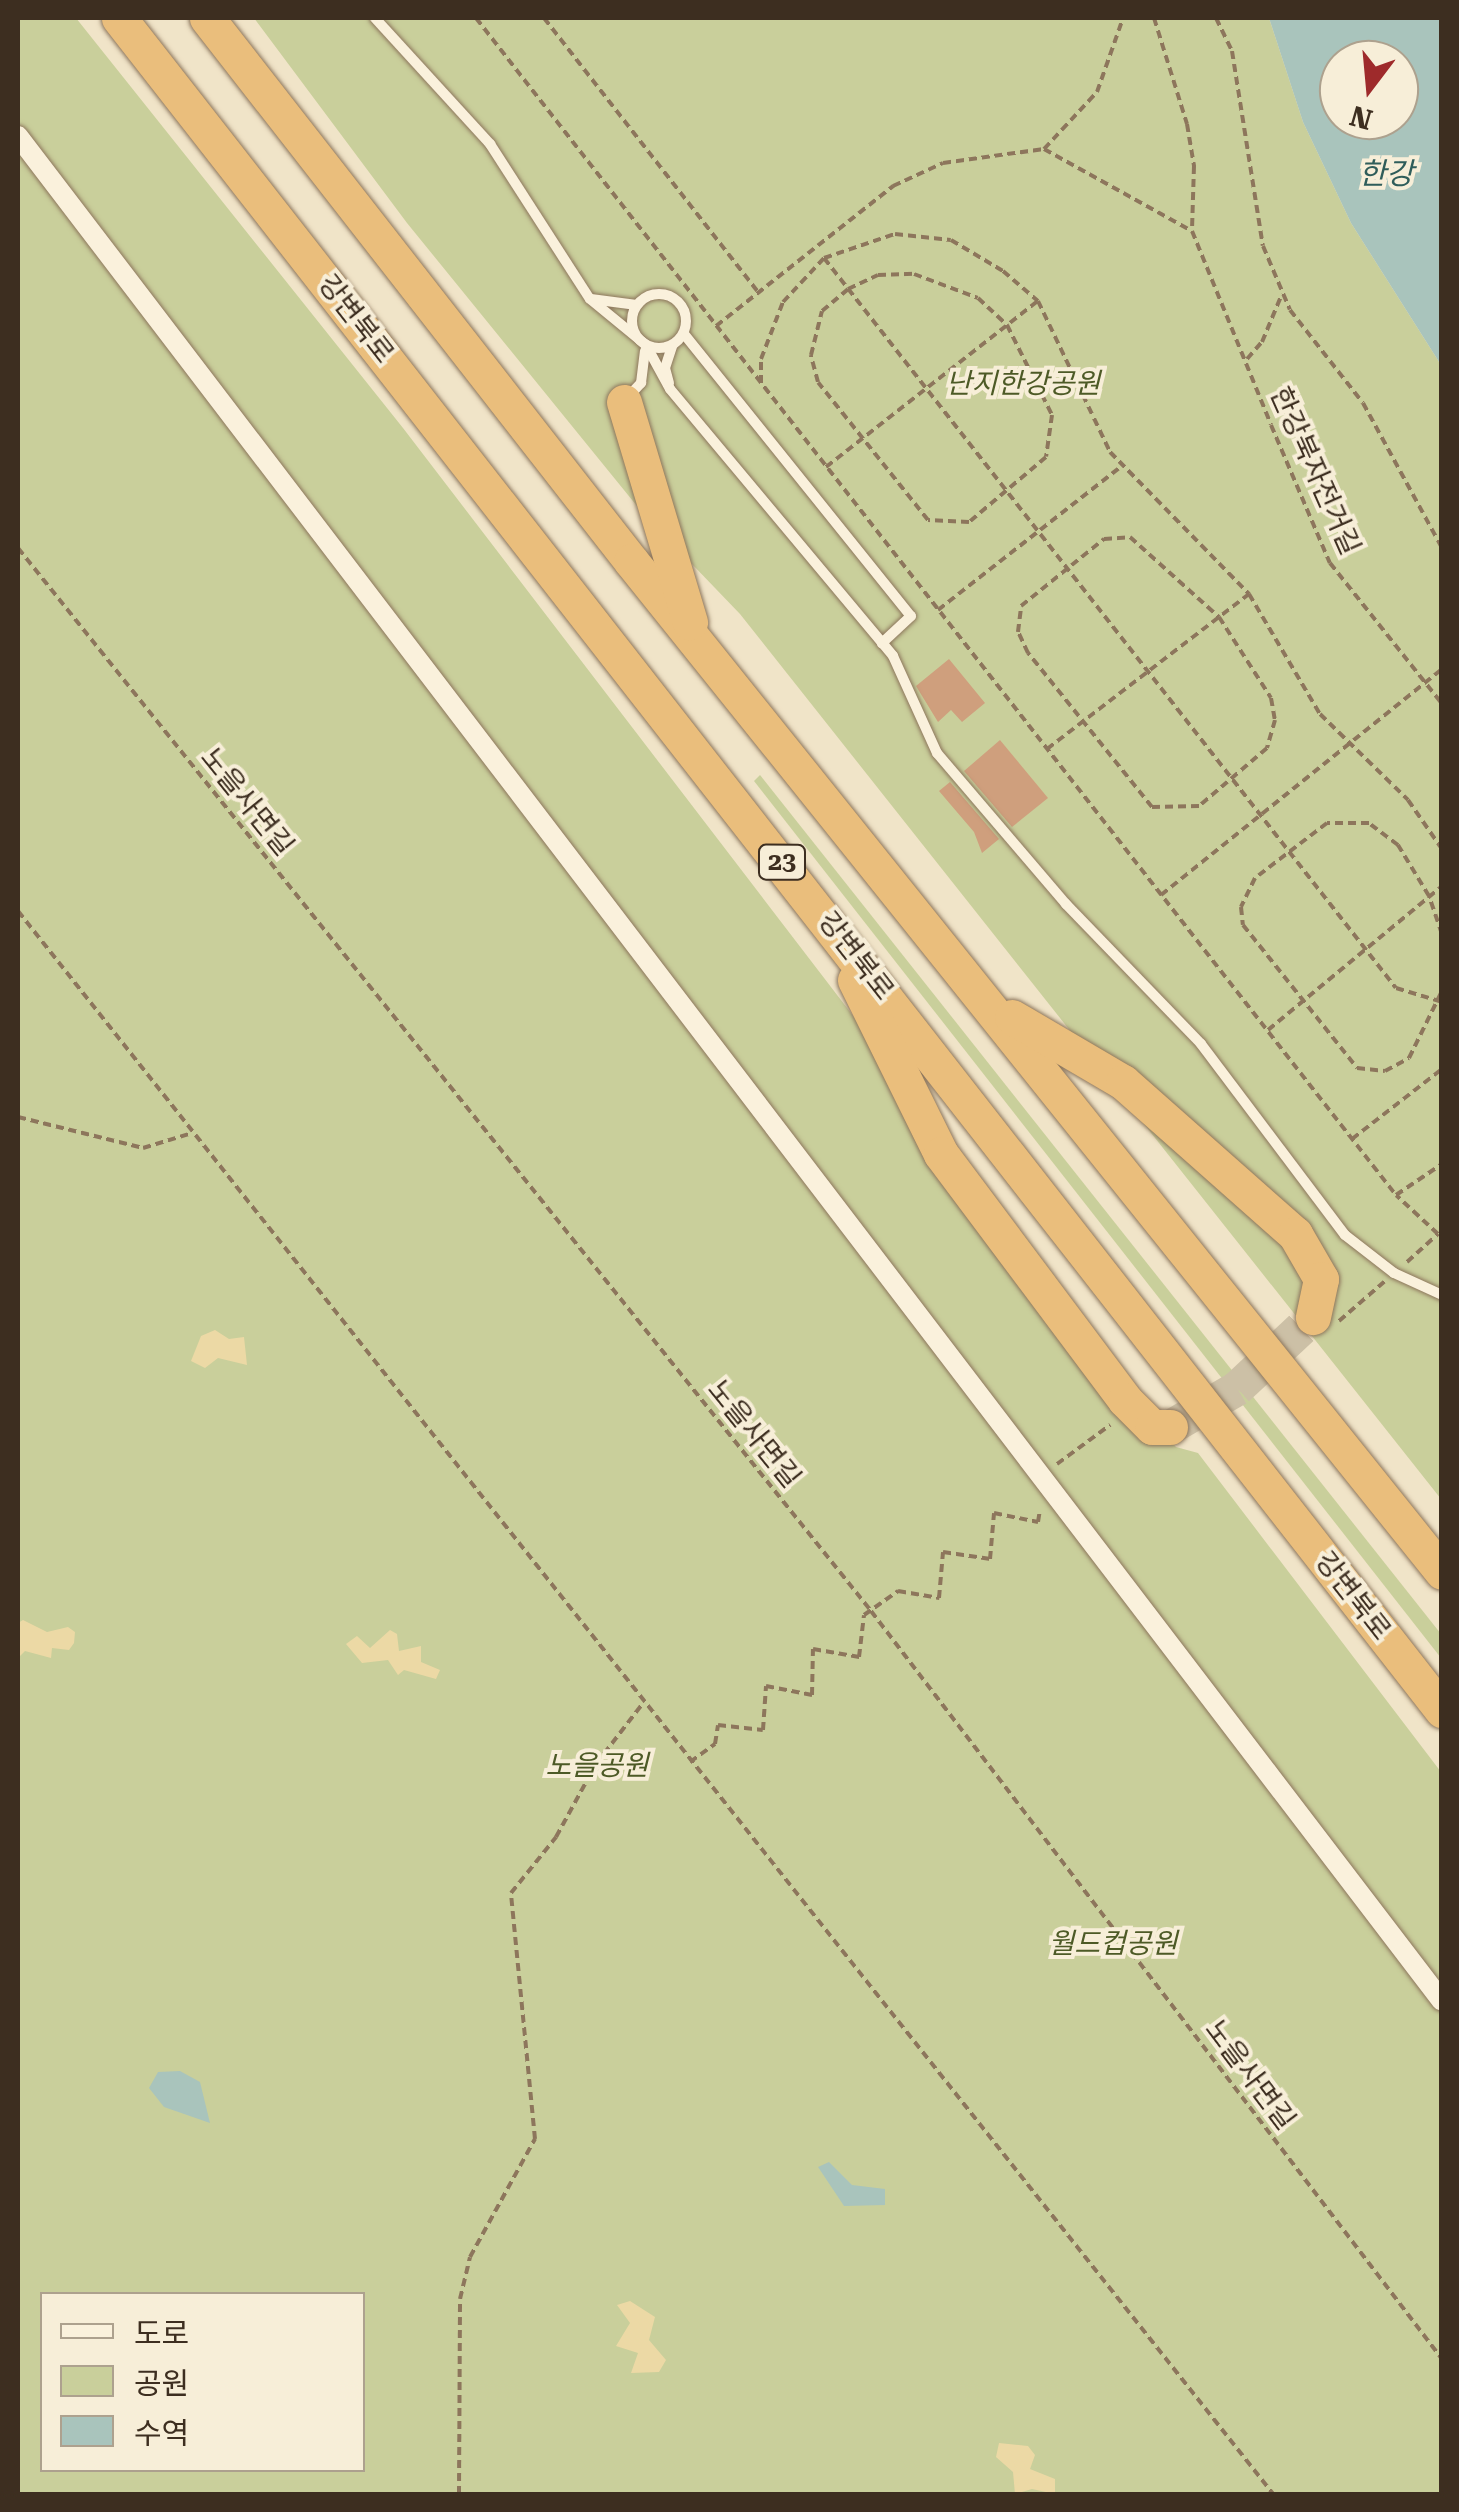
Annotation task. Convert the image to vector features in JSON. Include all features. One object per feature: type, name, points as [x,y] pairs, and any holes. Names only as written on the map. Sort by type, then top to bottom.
[{"type":"highway","name":"강변북로","points":[[119,18],[1442,1710]]},
{"type":"highway","name":"23","points":[[207,18],[696,642],[992,1005],[1442,1572]]},
{"type":"highway","points":[[624,402],[696,642]]},
{"type":"highway","points":[[818,908],[941,1154],[1125,1400],[1152,1426],[1170,1428]]},
{"type":"highway","points":[[992,1005],[1122,1082],[1295,1234],[1321,1279],[1324,1321]]},
{"type":"street","points":[[18,136],[1044,1474],[1442,2001]]},
{"type":"lane","points":[[375,18],[490,144],[590,299],[646,345],[672,346]]},
{"type":"lane","points":[[590,299],[637,304],[652,294],[671,296],[687,316],[684,334],[672,346],[664,368],[670,389]]},
{"type":"lane","points":[[637,304],[634,331],[670,389],[882,643],[937,752],[1066,904],[1201,1044],[1345,1235],[1394,1273],[1442,1295]]},
{"type":"lane","points":[[684,334],[911,616],[882,643]]},
{"type":"lane","points":[[624,402],[641,383],[646,345]]},
{"type":"path","points":[[476,18],[1396,1195],[1438,1234],[1394,1273],[1324,1321]]},
{"type":"path","points":[[544,18],[758,292]]},
{"type":"path","points":[[1044,149],[1097,92],[1124,18]]},
{"type":"path","points":[[716,326],[893,186],[944,162],[1044,149],[1192,231],[1194,166],[1187,124],[1154,18]]},
{"type":"path","points":[[1216,18],[1232,50],[1263,246],[1282,293],[1363,403],[1442,548]]},
{"type":"path","name":"한강북자전거길","points":[[1192,231],[1330,563],[1442,704]]},
{"type":"path","points":[[760,383],[761,359],[783,302],[824,258],[895,234],[951,240],[1038,301],[1121,466],[1248,594],[1320,714],[1348,746],[1408,800],[1442,850]]},
{"type":"path","points":[[824,258],[1396,988],[1440,1002]]},
{"type":"path","points":[[914,274],[978,298],[1008,325],[1052,415],[1046,457],[969,522],[928,520],[818,382],[811,356],[822,312],[848,289],[878,275],[914,274]]},
{"type":"path","points":[[1246,360],[1262,342],[1282,293]]},
{"type":"path","points":[[826,466],[1038,301]]},
{"type":"path","points":[[938,610],[1121,466]]},
{"type":"path","points":[[1130,537],[1220,616],[1270,698],[1275,720],[1267,748],[1199,806],[1152,807],[1083,722],[1018,632],[1022,606],[1067,568],[1104,538],[1130,537]]},
{"type":"path","name":"노을사면길","points":[[18,548],[871,1611],[1442,2359]]},
{"type":"path","points":[[1047,749],[1248,594]]},
{"type":"path","points":[[1161,895],[1442,670]]},
{"type":"path","points":[[1442,934],[1430,896],[1398,845],[1369,823],[1327,823],[1256,878],[1241,907],[1243,926],[1357,1068],[1385,1072],[1409,1058],[1440,1002],[1442,991]]},
{"type":"path","points":[[1268,1031],[1442,886]]},
{"type":"path","points":[[18,910],[1273,2494]]},
{"type":"path","points":[[1352,1138],[1442,1069]]},
{"type":"path","points":[[18,1117],[144,1148],[192,1133]]},
{"type":"path","points":[[1396,1195],[1442,1164]]},
{"type":"path","points":[[690,1762],[716,1744],[718,1725],[764,1730],[766,1686],[812,1695],[813,1649],[858,1658],[864,1615],[898,1592],[939,1598],[943,1552],[990,1558],[994,1513],[1038,1522],[1044,1474],[1114,1422]]},
{"type":"path","points":[[459,2494],[460,2299],[470,2257],[535,2139],[512,1893],[556,1838],[596,1764],[644,1702]]},
{"type":"green space","name":"월드컵공원","points":[[18,18],[76,18],[403,428],[893,1068],[1085,1342],[1176,1447],[1198,1453],[1441,1772],[1442,2494],[18,2494]]},
{"type":"green space","name":"난지한강공원","points":[[254,18],[1269,18],[1303,122],[1351,223],[1441,365],[1441,1499],[740,614],[641,511],[407,223]]},
{"type":"green space","points":[[760,775],[1441,1634],[1441,1658],[754,781]]},
{"type":"sand","points":[[215,1330],[229,1339],[244,1337],[247,1365],[218,1358],[205,1368],[191,1361],[201,1336]]},
{"type":"sand","points":[[23,1620],[47,1632],[68,1627],[75,1632],[74,1643],[69,1650],[52,1648],[51,1658],[25,1651],[18,1658],[18,1623]]},
{"type":"sand","points":[[390,1630],[397,1634],[399,1651],[421,1646],[421,1662],[440,1670],[436,1679],[404,1670],[398,1675],[388,1660],[362,1663],[346,1644],[357,1636],[370,1648]]},
{"type":"sand","points":[[630,2301],[655,2317],[649,2340],[666,2360],[659,2372],[631,2373],[638,2353],[616,2346],[630,2323],[617,2305]]},
{"type":"sand","points":[[999,2443],[1028,2446],[1035,2455],[1030,2469],[1055,2479],[1055,2494],[1032,2489],[1015,2494],[1013,2472],[996,2457]]},
{"type":"water","name":"한강","points":[[1269,18],[1441,18],[1441,365],[1351,223],[1303,122]]},
{"type":"water","points":[[180,2071],[200,2082],[210,2123],[164,2107],[149,2088],[158,2072]]},
{"type":"water","points":[[829,2162],[852,2185],[885,2189],[885,2205],[844,2206],[818,2167]]},
{"type":"building","points":[[949,659],[985,703],[962,722],[951,710],[938,722],[916,686]]},
{"type":"building","points":[[1000,740],[1048,798],[1012,827],[964,771]]},
{"type":"building","points":[[950,782],[999,839],[982,853],[974,832],[939,791]]},
{"type":"tunnel","points":[[1170,1427],[1237,1388],[1313,1317]]},
{"type":"park label","name":"노을공원","points":[[597,1766]]}]
